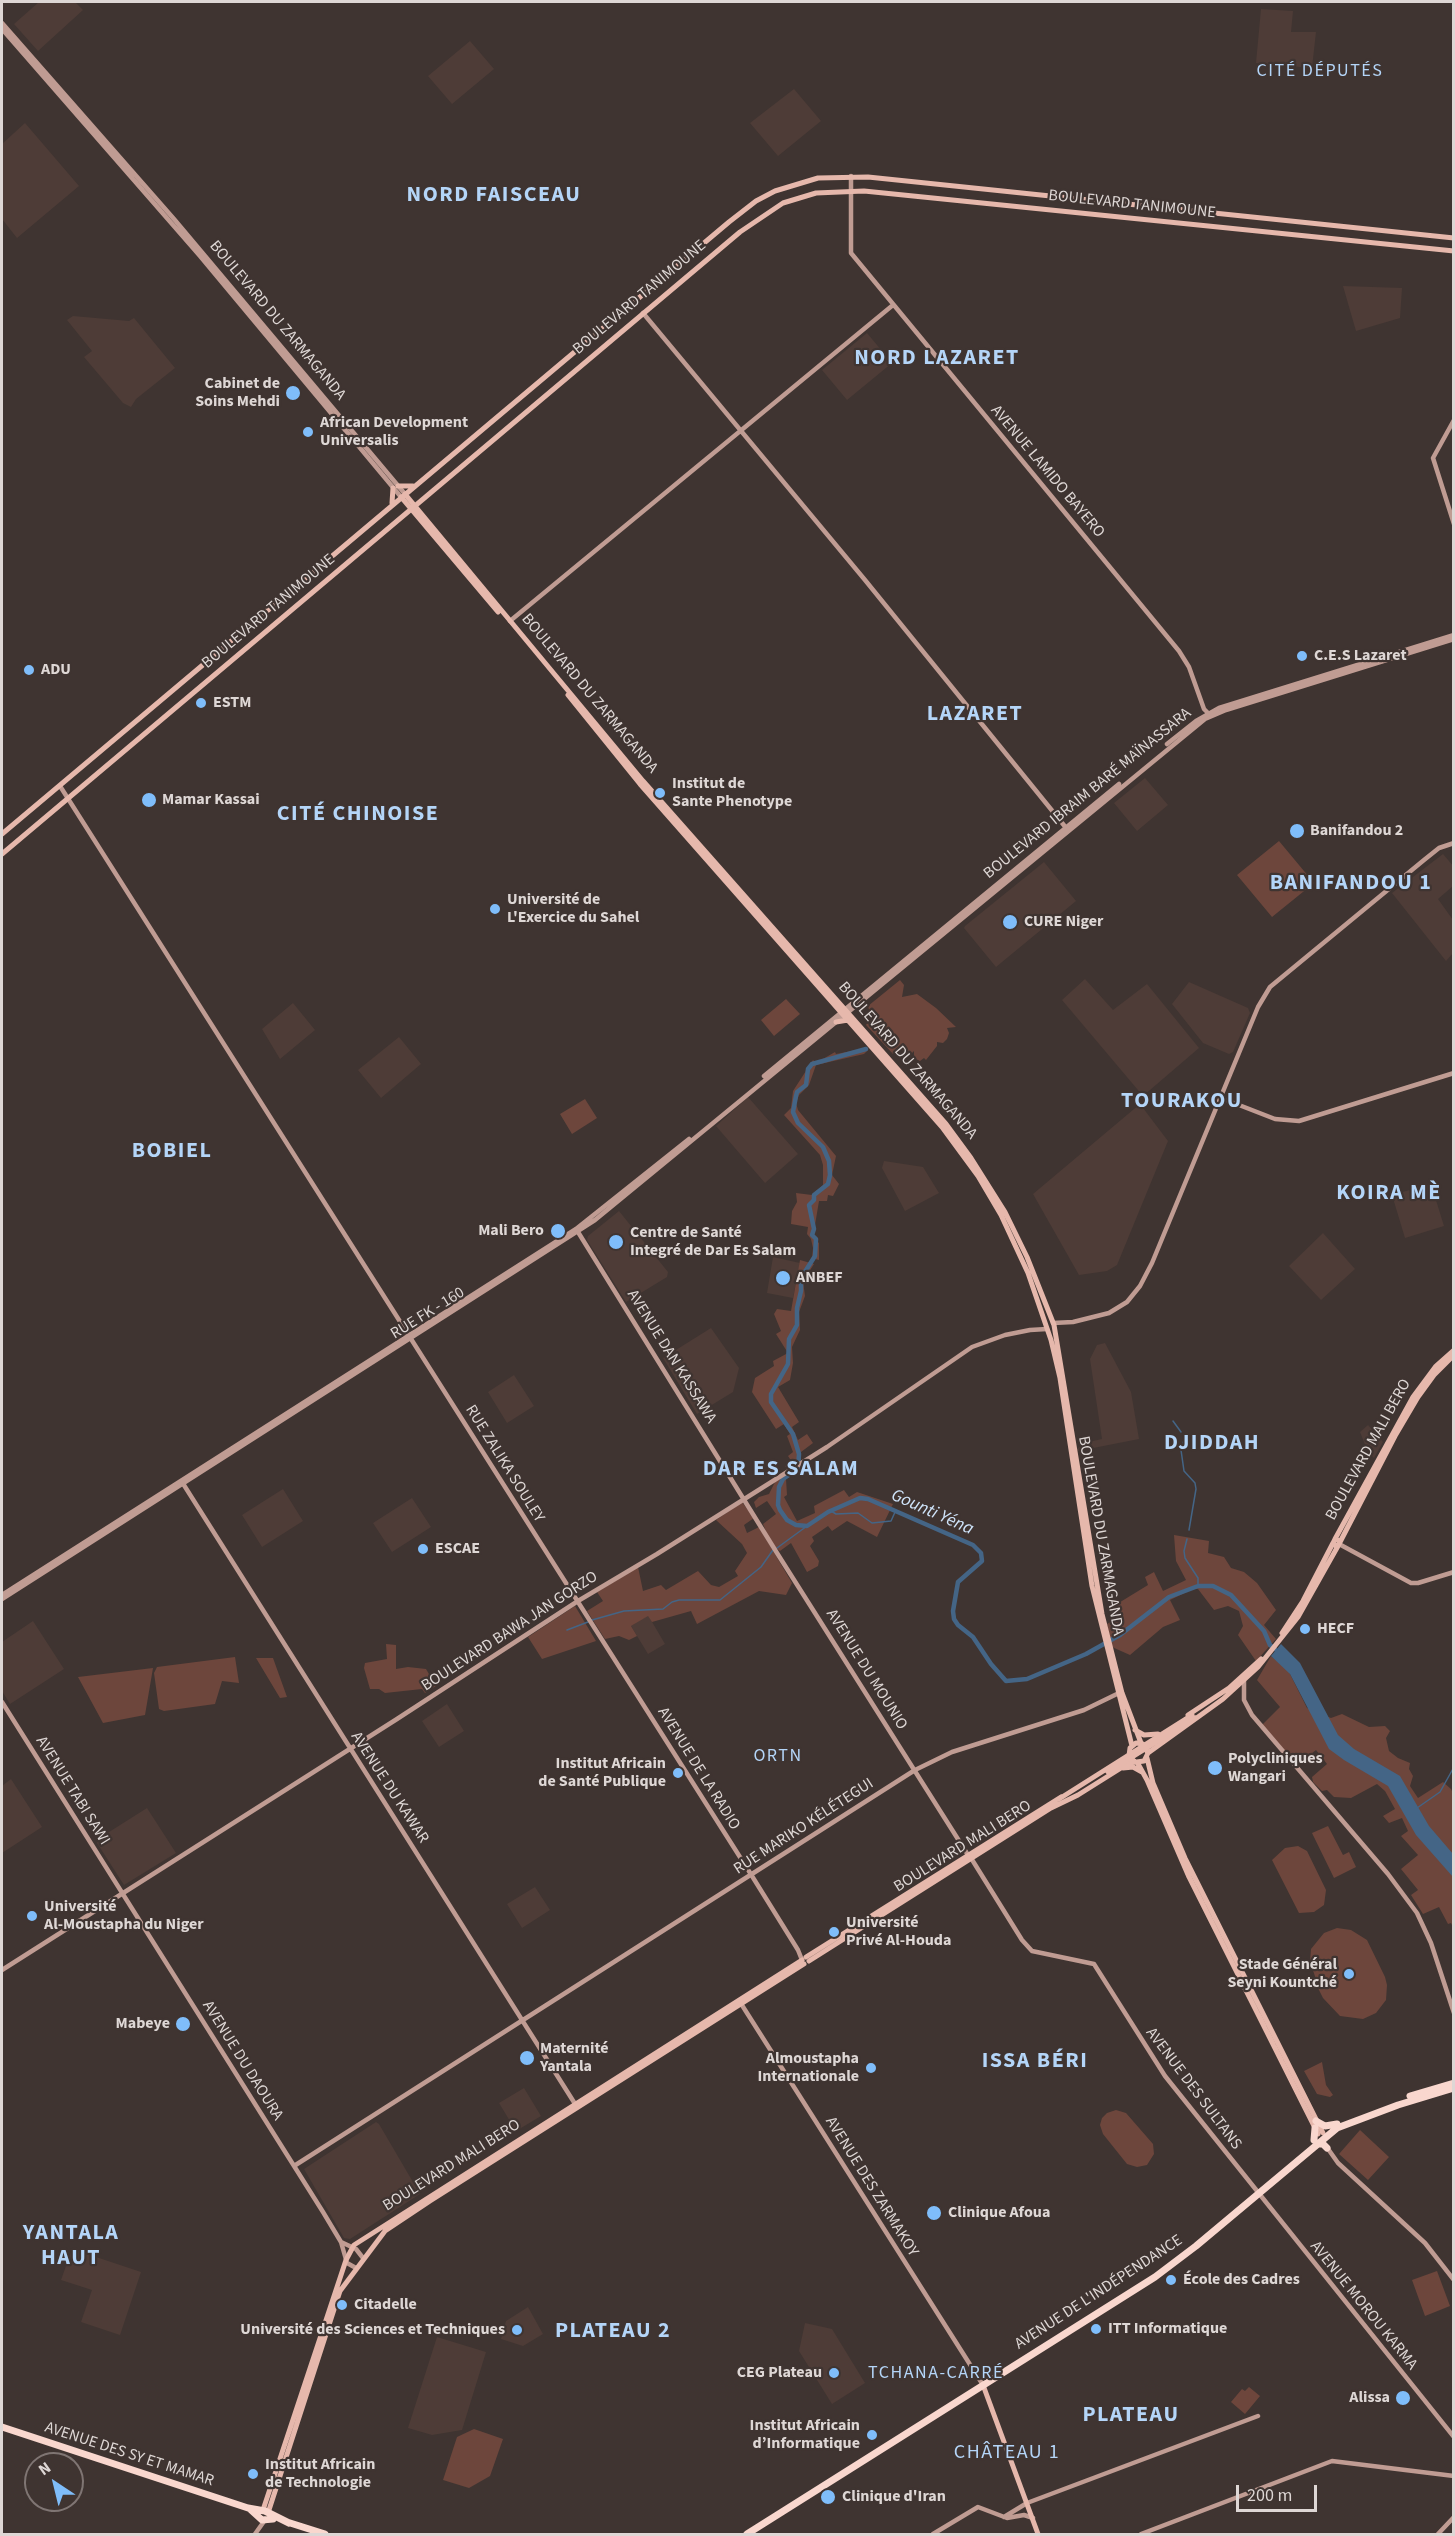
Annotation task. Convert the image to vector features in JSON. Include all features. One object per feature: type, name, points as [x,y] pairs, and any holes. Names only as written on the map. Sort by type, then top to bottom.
[{"type":"highway","points":[[1319,2135],[1325,2126],[1337,2124],[1454,2083]]},
{"type":"highway","points":[[1319,2135],[1344,2124],[1454,2088]]},
{"type":"highway","points":[[1319,2135],[1337,2124]]},
{"type":"highway","name":"AVENUE DE L'INDÉPENDANCE","points":[[747,2535],[1155,2277],[1189,2252],[1319,2135]]},
{"type":"highway","points":[[1319,2135],[1327,2148]]},
{"type":"highway","name":"AVENUE DES SY ET MAMAR","points":[[2,2427],[325,2535]]},
{"type":"main road","name":"BOULEVARD TANIMOUNE","points":[[2,834],[742,211],[768,194],[787,186],[818,178],[851,176],[1239,214],[1454,238]]},
{"type":"main road","name":"BOULEVARD TANIMOUNE","points":[[2,854],[740,232],[778,206],[816,193],[851,190],[1454,251]]},
{"type":"main road","points":[[390,506],[395,487],[417,484]]},
{"type":"main road","name":"BOULEVARD DU ZARMAGANDA","points":[[403,496],[643,781],[909,1085],[958,1148],[1001,1215],[1050,1326],[1090,1562],[1107,1646],[1132,1746]]},
{"type":"main road","points":[[400,520],[408,517],[421,517],[426,497]]},
{"type":"main road","points":[[306,579],[314,590]]},
{"type":"main road","name":"BOULEVARD DU ZARMAGANDA","points":[[479,587],[510,621],[640,784],[845,1014]]},
{"type":"main road","points":[[142,716],[152,728]]},
{"type":"main road","points":[[835,1005],[836,1019],[845,1014]]},
{"type":"main road","name":"BOULEVARD MALI BERO","points":[[1147,1755],[1244,1681],[1273,1648],[1337,1543],[1413,1397],[1436,1366],[1454,1350]]},
{"type":"main road","name":"BOULEVARD MALI BERO","points":[[1371,1477],[1418,1397],[1434,1375],[1454,1355]]},
{"type":"main road","name":"BOULEVARD DU ZARMAGANDA","points":[[1107,1646],[1133,1728],[1141,1743]]},
{"type":"main road","name":"BOULEVARD MALI BERO","points":[[1141,1743],[1207,1708],[1273,1648]]},
{"type":"main road","points":[[1050,1806],[1207,1708]]},
{"type":"main road","points":[[1133,1728],[1144,1735],[1158,1734]]},
{"type":"main road","points":[[1180,1852],[1153,1783],[1147,1748],[1141,1743],[1132,1746],[1129,1753],[1145,1775],[1180,1852],[1319,2135]]},
{"type":"main road","name":"BOULEVARD MALI BERO","points":[[264,2515],[340,2291],[381,2235],[401,2219],[1050,1806],[1129,1753]]},
{"type":"main road","points":[[1136,1762],[1147,1755]]},
{"type":"main road","name":"BOULEVARD MALI BERO","points":[[1050,1806],[1064,1803],[1121,1768],[1136,1762]]},
{"type":"main road","points":[[1121,1768],[1136,1768],[1145,1775]]},
{"type":"main road","name":"BOULEVARD MALI BERO","points":[[264,2515],[346,2260],[353,2247],[399,2215],[577,2106]]},
{"type":"main road","points":[[983,2385],[1038,2535]]},
{"type":"street","points":[[2,23],[54,86]]},
{"type":"street","points":[[2,29],[54,86]]},
{"type":"street","name":"BOULEVARD DU ZARMAGANDA","points":[[54,86],[120,158],[395,487]]},
{"type":"street","name":"BOULEVARD DU ZARMAGANDA","points":[[54,86],[403,496]]},
{"type":"street","points":[[851,176],[851,190]]},
{"type":"street","name":"AVENUE LAMIDO BAYERO","points":[[851,190],[851,253],[1179,651],[1189,666],[1202,705],[1209,714]]},
{"type":"street","points":[[510,621],[893,304]]},
{"type":"street","points":[[644,313],[1067,829]]},
{"type":"street","points":[[1454,420],[1433,458],[1454,524]]},
{"type":"street","name":"BOULEVARD IBRAIM BARÉ MAÏNASSARA","points":[[845,1014],[1209,714],[1454,637]]},
{"type":"street","name":"RUE ZALIKA SOULEY","points":[[60,786],[578,1601]]},
{"type":"street","name":"BOULEVARD BAWA JAN GORZO","points":[[2,1970],[578,1601],[799,1464],[972,1347],[994,1337],[1109,1313],[1123,1305],[1137,1291],[1152,1263],[1258,1007],[1270,987],[1406,874],[1437,850],[1454,843]]},
{"type":"street","name":"RUE FK - 160","points":[[2,1594],[577,1231],[845,1014]]},
{"type":"street","points":[[1221,1098],[1275,1119],[1299,1121],[1454,1073]]},
{"type":"street","name":"AVENUE DAN KASSAWA","points":[[577,1231],[744,1499]]},
{"type":"street","name":"RUE FK - 160","points":[[2,1599],[182,1482]]},
{"type":"street","name":"AVENUE DU KAWAR","points":[[182,1482],[577,2106]]},
{"type":"street","name":"AVENUE DU MOUNIO","points":[[744,1499],[970,1856]]},
{"type":"street","points":[[1337,1543],[1411,1583],[1454,1572]]},
{"type":"street","name":"AVENUE DE LA RADIO","points":[[578,1601],[805,1960]]},
{"type":"street","points":[[1244,1681],[1244,1700],[1252,1715],[1383,1867],[1417,1913],[1431,1943],[1454,2013]]},
{"type":"street","name":"RUE MARIKO KÉLÉTEGUI","points":[[294,2166],[915,1770],[952,1752],[1084,1710],[1119,1693]]},
{"type":"street","name":"AVENUE TABI SAWI","points":[[2,1702],[122,1893]]},
{"type":"street","name":"AVENUE DES SULTANS","points":[[970,1856],[1022,1940],[1032,1951],[1094,1964],[1154,2061],[1256,2192]]},
{"type":"street","name":"AVENUE DU DAOURA","points":[[122,1893],[341,2242],[346,2260]]},
{"type":"street","name":"AVENUE DES ZARMAKOY","points":[[741,2003],[983,2385]]},
{"type":"street","points":[[1327,2148],[1338,2163],[1425,2243],[1454,2280]]},
{"type":"street","name":"AVENUE MOROU KARMA","points":[[1256,2192],[1454,2437]]},
{"type":"street","points":[[341,2242],[353,2247],[363,2258]]},
{"type":"street","points":[[346,2260],[356,2268]]},
{"type":"street","points":[[1004,2517],[1027,2504],[1258,2416]]},
{"type":"street","points":[[1141,2535],[1332,2461],[1454,2476]]},
{"type":"street","points":[[933,2535],[978,2507],[1004,2517],[1024,2515],[1033,2518]]},
{"type":"street","points":[[255,2535],[264,2515]]},
{"type":"street","points":[[1438,2535],[1454,2517]]},
{"type":"shaded area","points":[[39,2],[75,2],[83,10],[38,51],[14,24]]},
{"type":"shaded area","points":[[1261,9],[1293,11],[1291,32],[1316,32],[1312,68],[1256,63]]},
{"type":"shaded area","points":[[470,41],[494,69],[452,104],[428,76]]},
{"type":"shaded area","points":[[794,89],[821,121],[778,156],[750,123]]},
{"type":"shaded area","points":[[25,123],[79,186],[17,238],[2,219],[2,144]]},
{"type":"shaded area","points":[[1343,286],[1402,288],[1400,318],[1356,331]]},
{"type":"shaded area","points":[[73,316],[129,321],[134,318],[175,368],[136,399],[131,407],[123,403],[84,357],[92,351],[67,320]]},
{"type":"shaded area","points":[[867,333],[892,363],[847,400],[822,370]]},
{"type":"shaded area","points":[[1145,778],[1168,805],[1137,831],[1114,803]]},
{"type":"shaded area","points":[[1279,841],[1314,883],[1272,917],[1237,875]]},
{"type":"shaded area","points":[[1443,854],[1454,867],[1453,886],[1438,899],[1453,920],[1453,953],[1446,961],[1392,893]]},
{"type":"shaded area","name":"CURE Niger","points":[[1044,862],[1076,901],[996,967],[964,928]]},
{"type":"shaded area","points":[[1085,979],[1113,1010],[1147,984],[1199,1048],[1143,1096],[1062,1000]]},
{"type":"shaded area","points":[[900,980],[904,985],[902,997],[917,994],[956,1027],[947,1028],[949,1033],[947,1039],[943,1043],[937,1042],[937,1046],[926,1060],[924,1058],[920,1061],[914,1058],[914,1051],[911,1054],[901,1050],[893,1054],[866,1025],[871,1017],[868,1006]]},
{"type":"shaded area","points":[[1189,982],[1248,1008],[1250,1013],[1233,1052],[1229,1054],[1203,1043],[1172,1004]]},
{"type":"shaded area","points":[[786,999],[800,1014],[774,1036],[761,1020]]},
{"type":"shaded area","points":[[293,1003],[315,1030],[280,1059],[262,1029]]},
{"type":"shaded area","points":[[399,1037],[421,1064],[381,1098],[358,1070]]},
{"type":"shaded area","points":[[868,1050],[864,1054],[816,1065],[809,1085],[799,1095],[796,1103],[798,1110],[836,1156],[832,1175],[839,1184],[833,1196],[828,1195],[827,1201],[819,1201],[813,1237],[819,1243],[819,1260],[812,1258],[813,1248],[807,1234],[808,1227],[791,1224],[792,1211],[797,1202],[796,1193],[812,1195],[823,1185],[823,1165],[820,1155],[784,1115],[791,1108],[793,1091],[813,1060],[816,1063],[835,1052],[836,1054]]},
{"type":"shaded area","points":[[748,1097],[798,1154],[765,1183],[716,1126]]},
{"type":"shaded area","points":[[585,1099],[597,1118],[572,1134],[560,1114]]},
{"type":"shaded area","points":[[1140,1104],[1168,1141],[1117,1265],[1107,1271],[1079,1275],[1033,1194]]},
{"type":"shaded area","points":[[884,1161],[923,1167],[939,1193],[905,1211],[882,1168]]},
{"type":"shaded area","points":[[1431,1184],[1444,1226],[1405,1238],[1392,1195]]},
{"type":"shaded area","points":[[619,1211],[668,1272],[667,1277],[626,1302],[587,1240],[588,1236]]},
{"type":"shaded area","points":[[1323,1233],[1355,1269],[1321,1300],[1289,1266]]},
{"type":"shaded area","name":"ANBEF","points":[[773,1257],[800,1263],[793,1298],[767,1293]]},
{"type":"shaded area","points":[[800,1260],[814,1264],[803,1281],[805,1296],[799,1312],[800,1330],[792,1347],[793,1363],[790,1380],[778,1387],[799,1422],[792,1427],[798,1440],[807,1434],[813,1443],[801,1452],[801,1460],[787,1469],[785,1466],[792,1462],[788,1456],[793,1452],[787,1436],[790,1434],[784,1424],[776,1429],[752,1392],[755,1378],[774,1366],[773,1361],[788,1353],[776,1334],[781,1331],[774,1314],[777,1309],[791,1311]]},
{"type":"shaded area","points":[[711,1328],[739,1368],[733,1392],[697,1414],[663,1358]]},
{"type":"shaded area","points":[[1105,1343],[1131,1392],[1139,1439],[1078,1451],[1077,1449],[1084,1443],[1102,1439],[1090,1359],[1097,1345]]},
{"type":"shaded area","points":[[514,1375],[534,1406],[507,1423],[488,1392]]},
{"type":"shaded area","points":[[1368,1425],[1383,1442],[1374,1458],[1368,1452],[1360,1432]]},
{"type":"shaded area","points":[[799,1467],[786,1479],[787,1495],[784,1497],[797,1521],[815,1513],[814,1506],[844,1490],[849,1497],[857,1492],[893,1504],[877,1537],[847,1521],[832,1531],[828,1526],[812,1537],[814,1541],[810,1546],[819,1561],[818,1566],[807,1572],[791,1543],[780,1551],[771,1544],[763,1524],[776,1514],[767,1501],[756,1508],[754,1502],[759,1497],[769,1494],[775,1482]]},
{"type":"shaded area","points":[[283,1489],[303,1521],[262,1547],[242,1515]]},
{"type":"shaded area","points":[[412,1498],[431,1527],[392,1552],[373,1523]]},
{"type":"shaded area","points":[[742,1502],[754,1518],[744,1525],[747,1533],[759,1527],[792,1583],[786,1595],[759,1591],[697,1624],[691,1611],[652,1622],[648,1616],[631,1626],[637,1636],[629,1640],[619,1636],[605,1639],[587,1611],[603,1601],[597,1592],[638,1567],[643,1591],[661,1585],[666,1590],[698,1571],[711,1585],[719,1587],[738,1576],[735,1571],[747,1553],[742,1544],[716,1520]]},
{"type":"shaded area","points":[[1174,1535],[1209,1541],[1208,1553],[1224,1557],[1231,1568],[1244,1572],[1257,1583],[1276,1610],[1264,1625],[1276,1639],[1256,1661],[1238,1635],[1243,1626],[1239,1611],[1228,1606],[1214,1610],[1198,1589],[1193,1589],[1170,1600],[1180,1620],[1163,1627],[1130,1655],[1112,1647],[1107,1624],[1119,1616],[1117,1604],[1148,1585],[1145,1577],[1154,1572],[1163,1591],[1186,1580],[1176,1561]]},
{"type":"shaded area","points":[[575,1606],[596,1641],[542,1659],[528,1637]]},
{"type":"shaded area","points":[[648,1615],[665,1644],[648,1654],[631,1626]]},
{"type":"shaded area","points":[[33,1621],[64,1669],[10,1704],[2,1691],[2,1642]]},
{"type":"shaded area","points":[[386,1644],[396,1645],[396,1669],[408,1667],[426,1669],[436,1686],[425,1693],[422,1689],[385,1693],[379,1689],[370,1689],[364,1668],[365,1663],[387,1659]]},
{"type":"shaded area","points":[[1271,1656],[1288,1670],[1307,1708],[1331,1718],[1342,1714],[1369,1727],[1385,1726],[1390,1731],[1386,1738],[1389,1751],[1410,1763],[1409,1769],[1413,1776],[1410,1786],[1418,1798],[1443,1782],[1451,1789],[1454,1795],[1453,1927],[1451,1923],[1448,1924],[1439,1907],[1423,1914],[1411,1895],[1418,1890],[1401,1869],[1418,1855],[1401,1836],[1408,1831],[1402,1818],[1389,1823],[1383,1816],[1395,1809],[1385,1791],[1377,1784],[1351,1798],[1334,1797],[1327,1790],[1322,1791],[1313,1782],[1312,1777],[1327,1764],[1316,1750],[1297,1765],[1262,1725],[1280,1707],[1257,1680]]},
{"type":"shaded area","points":[[235,1657],[239,1683],[222,1681],[215,1704],[164,1711],[159,1709],[154,1673],[157,1667]]},
{"type":"shaded area","points":[[256,1658],[273,1658],[287,1697],[280,1698]]},
{"type":"shaded area","points":[[153,1668],[145,1715],[103,1723],[78,1677]]},
{"type":"shaded area","points":[[447,1704],[464,1731],[439,1747],[422,1721]]},
{"type":"shaded area","points":[[11,1779],[42,1827],[2,1853],[2,1786]]},
{"type":"shaded area","points":[[147,1808],[176,1853],[124,1885],[97,1843],[98,1839]]},
{"type":"shaded area","points":[[1328,1826],[1343,1855],[1349,1852],[1356,1867],[1334,1878],[1312,1833]]},
{"type":"shaded area","points":[[1298,1846],[1307,1851],[1326,1890],[1324,1905],[1314,1912],[1299,1913],[1272,1860],[1285,1848]]},
{"type":"shaded area","points":[[535,1887],[550,1910],[522,1928],[507,1904]]},
{"type":"shaded area","name":"Stade Général Seyni Kountché","points":[[1337,1928],[1351,1930],[1367,1940],[1385,1977],[1386,2000],[1376,2013],[1363,2019],[1340,2016],[1323,1998],[1314,1980],[1316,1979],[1310,1962],[1311,1949],[1324,1933]]},
{"type":"shaded area","points":[[1322,2062],[1326,2085],[1333,2095],[1330,2097],[1317,2094],[1304,2071]]},
{"type":"shaded area","points":[[524,2088],[541,2116],[516,2131],[499,2103]]},
{"type":"shaded area","points":[[1116,2110],[1126,2113],[1153,2144],[1154,2154],[1147,2165],[1137,2167],[1127,2164],[1103,2134],[1100,2125],[1102,2118],[1107,2113]]},
{"type":"shaded area","points":[[376,2122],[420,2194],[350,2239],[344,2238],[304,2169]]},
{"type":"shaded area","points":[[1360,2130],[1389,2157],[1368,2180],[1339,2154]]},
{"type":"shaded area","points":[[72,2249],[141,2272],[120,2335],[81,2322],[92,2290],[61,2280]]},
{"type":"shaded area","points":[[1437,2271],[1450,2306],[1425,2316],[1412,2280]]},
{"type":"shaded area","points":[[528,2307],[543,2334],[523,2346],[501,2339],[506,2321]]},
{"type":"shaded area","points":[[805,2323],[832,2329],[865,2383],[832,2404],[799,2351]]},
{"type":"shaded area","points":[[437,2337],[486,2352],[462,2430],[432,2435],[408,2428]]},
{"type":"shaded area","points":[[1249,2387],[1260,2396],[1245,2414],[1231,2402],[1242,2389],[1245,2391]]},
{"type":"shaded area","points":[[474,2429],[503,2439],[490,2476],[469,2488],[443,2480],[457,2437]]},
{"type":"water","points":[[1281,1644],[1300,1663],[1338,1735],[1354,1749],[1400,1776],[1429,1826],[1453,1854],[1453,1877],[1416,1835],[1388,1786],[1329,1749],[1290,1674],[1271,1656]]},
{"type":"waterway","name":"Gounti Yéna","points":[[866,1049],[812,1064],[808,1069],[806,1085],[797,1092],[793,1112],[798,1123],[823,1147],[829,1161],[830,1175],[828,1184],[814,1195],[814,1200],[809,1205],[814,1229],[812,1235],[816,1239],[815,1256],[801,1278],[797,1325],[789,1339],[788,1364],[771,1394],[771,1402],[793,1434],[799,1454],[798,1469],[783,1479],[779,1487],[780,1510],[787,1520],[796,1525],[807,1526],[828,1512],[860,1498],[868,1499],[973,1545],[981,1553],[982,1561],[958,1582],[953,1611],[954,1619],[973,1637],[991,1664],[1006,1681],[1027,1679],[1086,1654],[1120,1635],[1169,1597],[1198,1586],[1213,1586],[1231,1595],[1264,1631],[1270,1645],[1275,1649]]},
{"type":"waterway","points":[[1173,1421],[1181,1432]]},
{"type":"waterway","points":[[1183,1442],[1181,1450],[1184,1471],[1195,1483],[1196,1489],[1189,1530]]},
{"type":"waterway","points":[[831,1511],[836,1514],[858,1513],[872,1523],[891,1521],[896,1510]]},
{"type":"waterway","points":[[777,1548],[807,1526]]},
{"type":"waterway","points":[[1187,1539],[1185,1558],[1198,1578],[1198,1586]]},
{"type":"waterway","points":[[592,1620],[624,1611],[663,1609],[679,1600],[720,1600],[761,1567],[773,1550]]},
{"type":"waterway","points":[[567,1630],[588,1622]]},
{"type":"waterway","points":[[1417,1808],[1440,1792],[1454,1767]]},
{"type":"place","name":"Cabinet de Soins Mehdi","points":[[293,393]]},
{"type":"place","name":"African Development Universalis","points":[[308,432]]},
{"type":"place","name":"C.E.S Lazaret","points":[[1302,656]]},
{"type":"place","name":"ADU","points":[[29,670]]},
{"type":"place","name":"ESTM","points":[[201,703]]},
{"type":"place","name":"Institut de Sante Phenotype","points":[[660,793]]},
{"type":"place","name":"Mamar Kassai","points":[[149,800]]},
{"type":"place","name":"Banifandou 2","points":[[1297,831]]},
{"type":"place","name":"Université de L'Exercice du Sahel","points":[[495,909]]},
{"type":"place","name":"CURE Niger","points":[[1010,922]]},
{"type":"place","name":"Mali Bero","points":[[558,1231]]},
{"type":"place","name":"Centre de Santé Integré de Dar Es Salam","points":[[616,1242]]},
{"type":"place","name":"ANBEF","points":[[783,1278]]},
{"type":"place","name":"ESCAE","points":[[423,1549]]},
{"type":"place","name":"HECF","points":[[1305,1629]]},
{"type":"place","name":"Polycliniques Wangari","points":[[1215,1768]]},
{"type":"place","name":"Institut Africain de Santé Publique","points":[[678,1773]]},
{"type":"place","name":"Université Al-Moustapha du Niger","points":[[32,1916]]},
{"type":"place","name":"Université Privé Al-Houda","points":[[834,1932]]},
{"type":"place","name":"Stade Général Seyni Kountché","points":[[1349,1974]]},
{"type":"place","name":"Mabeye","points":[[183,2024]]},
{"type":"place","name":"Maternité Yantala","points":[[527,2058]]},
{"type":"place","name":"Almoustapha Internationale","points":[[871,2068]]},
{"type":"place","name":"Clinique Afoua","points":[[934,2213]]},
{"type":"place","name":"École des Cadres","points":[[1171,2280]]},
{"type":"place","name":"Citadelle","points":[[342,2305]]},
{"type":"place","name":"ITT Informatique","points":[[1096,2329]]},
{"type":"place","name":"Université des Sciences et Techniques","points":[[517,2330]]},
{"type":"place","name":"CEG Plateau","points":[[834,2373]]},
{"type":"place","name":"Alissa","points":[[1403,2398]]},
{"type":"place","name":"Institut Africain d’Informatique","points":[[872,2435]]},
{"type":"place","name":"Institut Africain de Technologie","points":[[253,2474]]},
{"type":"place","name":"Clinique d'Iran","points":[[828,2497]]},
{"type":"district","name":"CITÉ DÉPUTÉS","points":[[1320,72]]},
{"type":"district","name":"NORD FAISCEAU","points":[[494,196]]},
{"type":"district","name":"NORD LAZARET","points":[[937,359]]},
{"type":"district","name":"LAZARET","points":[[975,715]]},
{"type":"district","name":"CITÉ CHINOISE","points":[[358,815]]},
{"type":"district","name":"BANIFANDOU 1","points":[[1351,884]]},
{"type":"district","name":"TOURAKOU","points":[[1182,1102]]},
{"type":"district","name":"BOBIEL","points":[[172,1152]]},
{"type":"district","name":"KOIRA MÈ","points":[[1389,1194]]},
{"type":"district","name":"DJIDDAH","points":[[1212,1444]]},
{"type":"district","name":"DAR ES SALAM","points":[[781,1470]]},
{"type":"district","name":"ORTN","points":[[778,1757]]},
{"type":"district","name":"ISSA BÉRI","points":[[1035,2062]]},
{"type":"district","name":"YANTALA HAUT","points":[[71,2246]]},
{"type":"district","name":"PLATEAU 2","points":[[613,2332]]},
{"type":"district","name":"TCHANA-CARRÉ","points":[[936,2374]]},
{"type":"district","name":"PLATEAU","points":[[1131,2416]]},
{"type":"district","name":"CHÂTEAU 1","points":[[1007,2454]]}]
